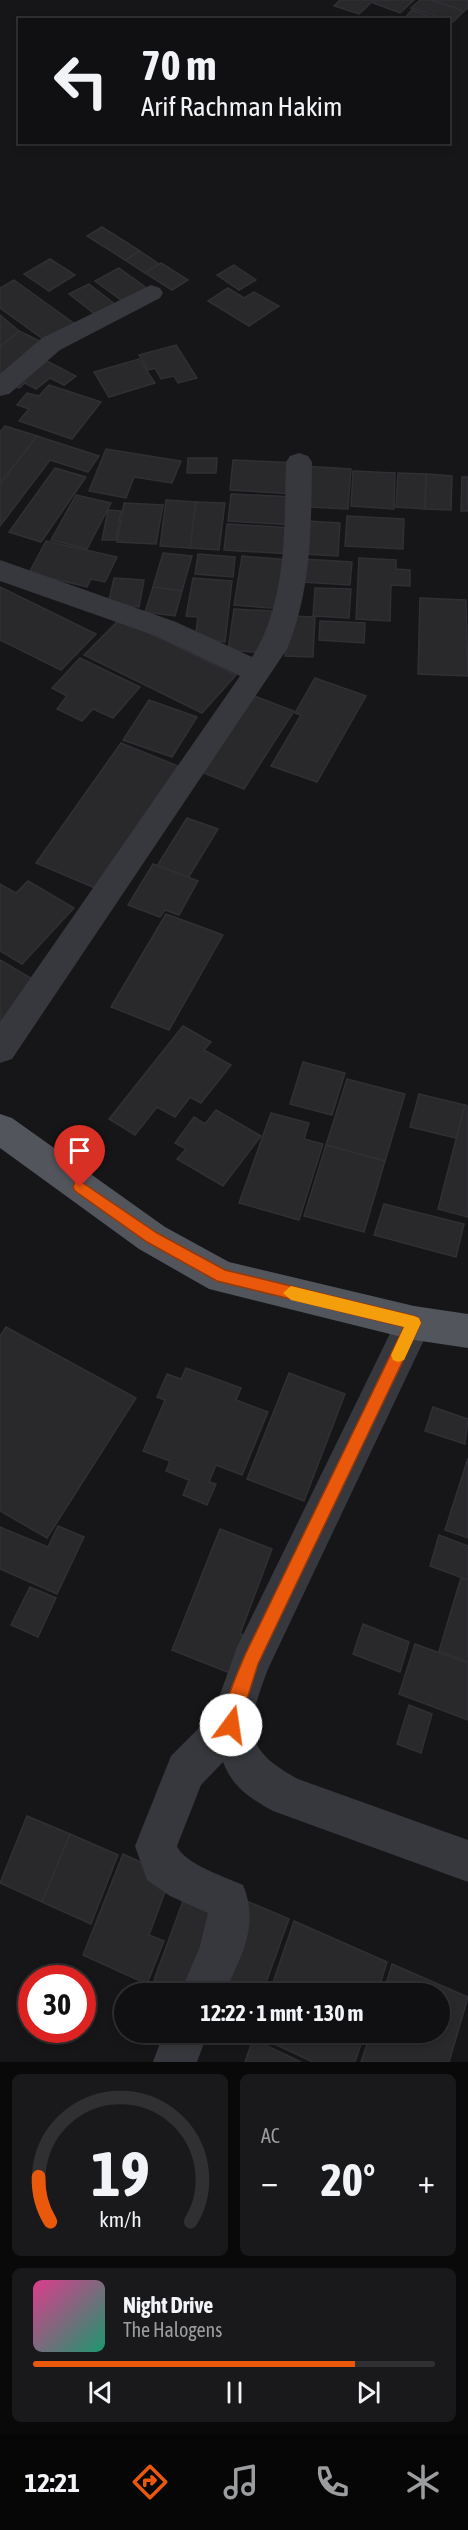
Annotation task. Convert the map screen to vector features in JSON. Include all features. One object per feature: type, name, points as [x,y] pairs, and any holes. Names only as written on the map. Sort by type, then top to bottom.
[{"type":"main road","points":[[0,1129],[152,1238],[222,1276],[414,1323],[468,1331]]},
{"type":"street","points":[[0,388],[51,344],[150,293]]},
{"type":"street","points":[[0,1049],[279,638],[294,573],[299,462]]},
{"type":"street","points":[[0,570],[166,629],[258,672]]},
{"type":"street","points":[[414,1323],[251,1661],[236,1702],[231,1725],[244,1762],[260,1782],[288,1796],[468,1861]]},
{"type":"street","points":[[206,1983],[231,1921],[231,1907],[228,1900],[185,1881],[162,1865],[156,1846],[186,1771],[231,1725]]},
{"type":"street","points":[[175,2062],[182,2043]]},
{"type":"building","points":[[340,0],[374,0],[359,14],[334,6]]},
{"type":"building","points":[[376,0],[414,0],[400,13],[373,3]]},
{"type":"building","points":[[420,0],[431,0],[464,11],[453,22],[450,18],[441,18],[411,8]]},
{"type":"building","points":[[431,0],[468,0],[468,8],[464,11]]},
{"type":"building","points":[[412,10],[434,18],[405,18]]},
{"type":"building","points":[[102,227],[140,251],[125,260],[87,236]]},
{"type":"building","points":[[140,251],[159,264],[145,273],[125,260]]},
{"type":"building","points":[[50,259],[75,275],[49,291],[24,274]]},
{"type":"building","points":[[161,263],[188,280],[172,290],[145,273]]},
{"type":"building","points":[[234,265],[256,280],[239,290],[217,275]]},
{"type":"building","points":[[119,268],[148,289],[124,302],[95,281]]},
{"type":"building","points":[[14,280],[76,325],[46,341],[0,308],[0,288]]},
{"type":"building","points":[[89,284],[116,305],[96,315],[69,294]]},
{"type":"building","points":[[228,288],[244,298],[254,292],[279,306],[249,326],[208,301]]},
{"type":"building","points":[[0,315],[19,331],[0,347]]},
{"type":"building","points":[[19,331],[46,344],[0,382],[0,347]]},
{"type":"building","points":[[176,345],[197,378],[178,383],[174,376],[161,379],[155,368],[148,370],[139,355]]},
{"type":"building","points":[[39,357],[76,376],[64,385],[50,378],[36,389],[25,383],[19,388],[8,382]]},
{"type":"building","points":[[139,359],[155,383],[109,397],[94,372]]},
{"type":"building","points":[[49,385],[101,402],[72,439],[19,421],[29,409],[17,405],[27,393],[39,396]]},
{"type":"building","points":[[5,426],[37,436],[0,484],[0,432]]},
{"type":"building","points":[[37,436],[99,456],[88,472],[50,460],[0,526],[0,484]]},
{"type":"building","points":[[106,449],[181,461],[172,483],[134,477],[126,498],[89,491]]},
{"type":"building","points":[[188,458],[217,458],[216,473],[187,473]]},
{"type":"building","points":[[233,460],[298,463],[295,494],[230,490]]},
{"type":"building","points":[[302,466],[351,469],[348,509],[309,507]]},
{"type":"building","points":[[55,468],[86,477],[41,542],[9,532]]},
{"type":"building","points":[[353,471],[395,473],[394,509],[351,506]]},
{"type":"building","points":[[398,473],[426,474],[425,509],[396,507]]},
{"type":"building","points":[[426,474],[452,476],[451,510],[425,509]]},
{"type":"building","points":[[462,477],[468,477],[468,511],[461,511]]},
{"type":"building","points":[[231,494],[295,497],[293,525],[228,521]]},
{"type":"building","points":[[76,495],[111,503],[87,549],[51,540]]},
{"type":"building","points":[[166,500],[196,502],[190,548],[160,546]]},
{"type":"building","points":[[196,502],[225,503],[219,550],[190,548]]},
{"type":"building","points":[[124,503],[163,505],[156,544],[117,542]]},
{"type":"building","points":[[108,510],[121,511],[116,540],[102,540]]},
{"type":"building","points":[[347,516],[404,519],[403,549],[345,546]]},
{"type":"building","points":[[307,521],[340,523],[338,556],[304,554]]},
{"type":"building","points":[[227,524],[294,528],[292,554],[224,550]]},
{"type":"building","points":[[46,541],[117,557],[105,582],[91,579],[87,587],[29,573]]},
{"type":"building","points":[[163,553],[192,556],[182,591],[153,587]]},
{"type":"building","points":[[198,554],[235,557],[233,577],[195,574]]},
{"type":"building","points":[[242,556],[290,560],[282,609],[234,605]]},
{"type":"building","points":[[359,558],[396,560],[396,569],[410,570],[410,586],[391,585],[390,621],[356,619]]},
{"type":"building","points":[[303,559],[352,562],[350,585],[302,582]]},
{"type":"building","points":[[114,578],[144,580],[139,607],[108,604]]},
{"type":"building","points":[[193,578],[232,581],[225,642],[195,639],[198,617],[186,616]]},
{"type":"building","points":[[0,587],[96,634],[61,670],[0,640]]},
{"type":"building","points":[[153,587],[182,591],[175,616],[145,612]]},
{"type":"building","points":[[315,588],[351,589],[349,618],[313,616]]},
{"type":"building","points":[[420,598],[466,600],[468,676],[418,674]]},
{"type":"building","points":[[234,609],[272,611],[266,653],[228,650]]},
{"type":"building","points":[[289,616],[315,617],[313,657],[285,656]]},
{"type":"building","points":[[120,619],[236,675],[202,713],[84,655]]},
{"type":"building","points":[[320,621],[365,623],[364,643],[319,640]]},
{"type":"building","points":[[80,658],[140,687],[113,718],[93,709],[82,721],[57,709],[67,696],[52,688]]},
{"type":"building","points":[[315,678],[366,696],[317,782],[271,766],[301,715],[295,713]]},
{"type":"building","points":[[252,695],[294,711],[244,789],[201,772]]},
{"type":"building","points":[[149,700],[197,717],[172,757],[123,740]]},
{"type":"building","points":[[121,743],[178,766],[95,888],[36,863]]},
{"type":"building","points":[[187,818],[218,829],[188,878],[157,866]]},
{"type":"building","points":[[153,864],[198,881],[179,915],[165,910],[160,917],[128,905]]},
{"type":"building","points":[[28,881],[74,908],[22,964],[0,951],[0,884],[16,893]]},
{"type":"building","points":[[166,914],[223,935],[169,1030],[111,1007]]},
{"type":"building","points":[[0,960],[39,983],[2,1023],[0,1022]]},
{"type":"building","points":[[183,1026],[211,1042],[204,1050],[231,1065],[201,1103],[190,1097],[175,1117],[157,1107],[135,1135],[109,1119]]},
{"type":"building","points":[[303,1062],[345,1073],[332,1115],[290,1104]]},
{"type":"building","points":[[347,1079],[405,1094],[385,1161],[326,1145]]},
{"type":"building","points":[[419,1094],[465,1105],[456,1138],[410,1127]]},
{"type":"building","points":[[465,1105],[468,1106],[468,1217],[438,1209]]},
{"type":"building","points":[[216,1110],[261,1136],[223,1186],[177,1159],[186,1149],[175,1143],[194,1117],[205,1124]]},
{"type":"building","points":[[271,1113],[309,1123],[304,1139],[323,1144],[299,1220],[239,1203]]},
{"type":"building","points":[[326,1145],[385,1161],[364,1232],[304,1216]]},
{"type":"building","points":[[384,1204],[464,1224],[456,1257],[374,1235]]},
{"type":"building","points":[[6,1327],[136,1398],[47,1538],[0,1511],[0,1336]]},
{"type":"building","points":[[186,1368],[241,1388],[236,1400],[268,1412],[242,1475],[216,1465],[209,1482],[216,1484],[207,1505],[183,1495],[189,1480],[166,1471],[170,1461],[143,1451],[165,1400],[157,1397],[167,1374],[181,1379]]},
{"type":"building","points":[[289,1373],[345,1394],[304,1501],[247,1479]]},
{"type":"building","points":[[433,1407],[468,1419],[465,1444],[425,1431]]},
{"type":"building","points":[[468,1458],[468,1538],[445,1530]]},
{"type":"building","points":[[58,1526],[84,1537],[57,1594],[0,1569],[0,1527],[48,1547]]},
{"type":"building","points":[[220,1529],[272,1549],[240,1634],[250,1637],[235,1675],[172,1650]]},
{"type":"building","points":[[439,1535],[468,1546],[468,1580],[430,1566]]},
{"type":"building","points":[[461,1578],[468,1580],[468,1662],[439,1651]]},
{"type":"building","points":[[30,1587],[56,1598],[38,1637],[11,1625]]},
{"type":"building","points":[[363,1624],[409,1642],[400,1672],[353,1654]]},
{"type":"building","points":[[415,1644],[468,1663],[468,1720],[399,1694]]},
{"type":"building","points":[[409,1705],[432,1714],[421,1753],[397,1744]]},
{"type":"building","points":[[27,1816],[70,1834],[42,1902],[0,1883]]},
{"type":"building","points":[[70,1834],[118,1855],[91,1924],[42,1902]]},
{"type":"building","points":[[123,1854],[171,1876],[149,1935],[164,1941],[147,1983],[83,1955]]},
{"type":"building","points":[[242,1899],[289,1919],[266,1983],[212,1983]]},
{"type":"building","points":[[183,1901],[226,1919],[188,1983],[160,1983],[154,1980]]},
{"type":"building","points":[[294,1921],[387,1962],[380,1983],[273,1983]]},
{"type":"building","points":[[392,1964],[436,1983],[386,1983]]},
{"type":"building","points":[[450,1989],[468,1997],[449,2062],[361,2062],[367,2043],[450,2043]]},
{"type":"building","points":[[252,2043],[261,2043],[301,2062],[245,2062]]},
{"type":"building","points":[[272,2043],[361,2043],[355,2062],[313,2062]]},
{"type":"slow traffic","points":[[291,1293],[414,1323],[398,1355]]},
{"type":"route","points":[[80,1187],[152,1238],[222,1276],[414,1323],[251,1661],[236,1702],[231,1725]]}]
